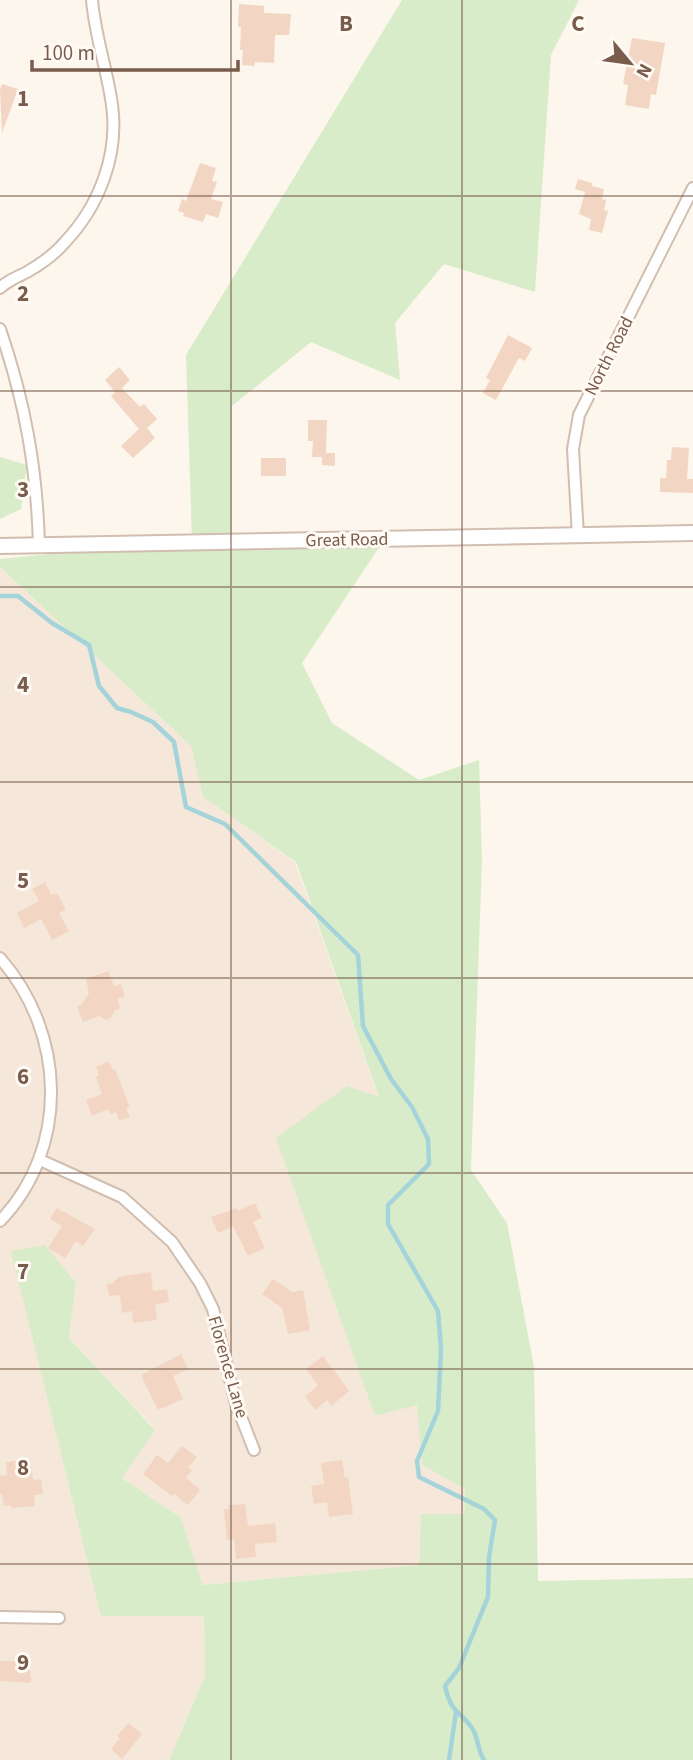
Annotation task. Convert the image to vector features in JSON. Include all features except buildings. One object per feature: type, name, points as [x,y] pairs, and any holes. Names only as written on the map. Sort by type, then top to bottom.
[{"type":"street","points":[[0,288],[47,259],[65,243],[82,223],[104,178],[110,155],[112,108],[94,23],[92,0]]},
{"type":"street","name":"North Road","points":[[578,536],[573,449],[579,415],[693,188]]},
{"type":"street","points":[[0,329],[26,416],[34,465],[38,546]]},
{"type":"street","name":"Great Road","points":[[0,546],[693,533]]},
{"type":"street","points":[[0,958],[24,990],[35,1012],[45,1041],[52,1093],[50,1120],[40,1160],[30,1182],[0,1221]]},
{"type":"street","name":"Florence Lane","points":[[40,1160],[122,1197],[172,1242],[200,1283],[213,1310],[236,1404],[254,1450]]},
{"type":"street","points":[[0,1617],[59,1618]]},
{"type":"shaded area","points":[[0,567],[191,746],[203,797],[295,862],[379,1098],[375,1416],[418,1404],[422,1465],[465,1489],[464,1514],[421,1515],[419,1565],[203,1585],[181,1518],[122,1478],[155,1429],[69,1338],[76,1283],[45,1246],[101,1616],[204,1616],[205,1676],[169,1760],[0,1760]]},
{"type":"green space","points":[[402,0],[579,0],[551,55],[535,292],[444,264],[395,323],[400,380],[311,342],[232,406],[232,539],[386,537],[302,663],[332,723],[419,780],[479,760],[482,860],[471,1170],[507,1223],[534,1367],[538,1581],[693,1578],[693,1760],[169,1760],[205,1676],[204,1616],[101,1616],[11,1251],[45,1245],[76,1283],[69,1338],[155,1430],[122,1478],[181,1518],[203,1585],[419,1565],[421,1514],[464,1514],[465,1489],[422,1465],[417,1405],[375,1416],[276,1138],[347,1086],[379,1097],[296,862],[203,797],[191,746],[0,567],[0,559],[192,540],[186,355]]},
{"type":"green space","points":[[0,457],[27,465],[21,509],[0,519]]},
{"type":"waterway","points":[[0,596],[18,596],[52,623],[89,645],[99,686],[117,708],[153,722],[174,742],[186,807],[225,824],[358,955],[363,1026],[391,1079],[412,1107],[428,1139],[429,1164],[388,1205],[388,1224],[438,1311],[441,1349],[438,1411],[417,1461],[419,1477],[484,1509],[495,1520],[489,1557],[488,1597],[459,1668],[445,1686],[453,1707],[474,1732],[484,1760]]},
{"type":"waterway","points":[[449,1760],[456,1712]]}]
